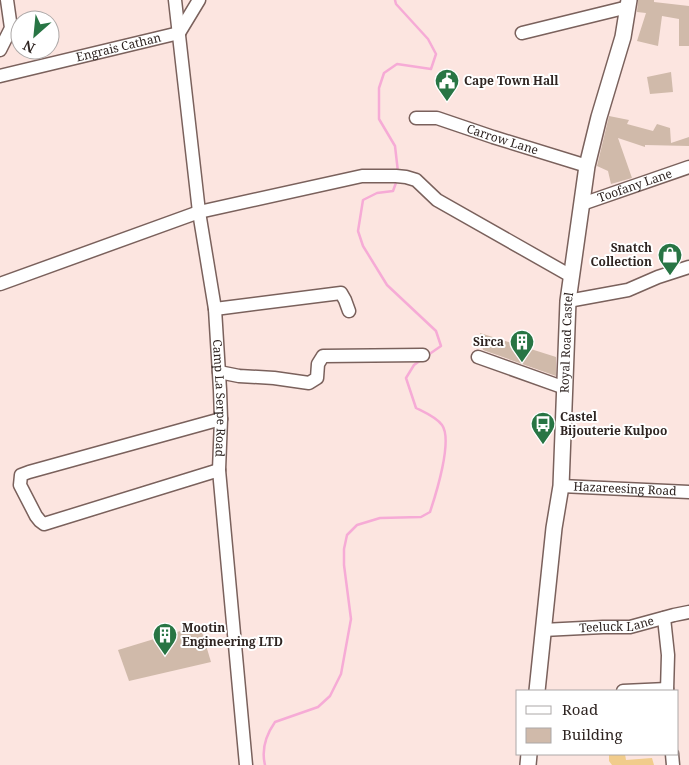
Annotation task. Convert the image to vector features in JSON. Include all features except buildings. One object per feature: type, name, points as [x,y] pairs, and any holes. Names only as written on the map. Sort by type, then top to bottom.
[{"type":"main road","name":"Royal Road Castel","points":[[537,690],[554,528],[561,486],[568,301],[571,276],[587,166],[599,117],[623,37],[628,4]]},
{"type":"street","points":[[0,50],[11,28],[7,0]]},
{"type":"street","name":"Camp La Serpe Road","points":[[175,0],[199,212],[215,309],[220,372],[219,470],[246,765]]},
{"type":"street","points":[[179,33],[199,0]]},
{"type":"street","points":[[522,33],[628,4]]},
{"type":"street","name":"Engrais Cathan","points":[[0,76],[179,33]]},
{"type":"street","name":"Carrow Lane","points":[[416,118],[437,118],[587,166]]},
{"type":"street","name":"Toofany Lane","points":[[582,204],[689,166]]},
{"type":"street","points":[[0,284],[199,212],[362,176],[396,176],[416,180],[437,200],[571,276]]},
{"type":"street","points":[[568,301],[628,290],[658,276],[689,267]]},
{"type":"street","points":[[215,309],[341,293],[349,311]]},
{"type":"street","points":[[220,372],[239,376],[309,383],[317,378],[318,364],[323,356],[423,355]]},
{"type":"street","points":[[478,357],[565,388]]},
{"type":"street","points":[[219,470],[44,524],[36,516],[20,484],[21,475],[29,472],[221,419]]},
{"type":"street","name":"Hazareesing Road","points":[[561,486],[689,492]]},
{"type":"street","name":"Teeluck Lane","points":[[543,630],[630,627],[689,612]]},
{"type":"street","points":[[664,618],[668,654],[667,690]]},
{"type":"shaded area","points":[[609,755],[625,755],[626,760],[652,758],[654,765],[612,765],[609,761]]},
{"type":"waterway","points":[[395,0],[396,4],[428,39],[436,54],[431,69],[397,64],[384,73],[379,88],[379,119],[395,146],[398,172]]},
{"type":"waterway","points":[[397,180],[393,191],[377,193],[363,200],[358,231],[363,246],[387,285],[436,331],[441,346],[428,355]]},
{"type":"waterway","points":[[265,765],[265,742],[275,722],[318,707],[330,696],[341,674],[351,619],[344,565],[344,549],[347,535],[357,525],[380,518],[421,517],[430,512],[445,454],[446,442],[442,425],[433,417],[416,408],[406,378],[414,365],[421,360]]},
{"type":"place","name":"Cape Town Hall","points":[[447,102]]},
{"type":"place","name":"Snatch Collection","points":[[670,276]]},
{"type":"place","name":"Sirca","points":[[522,363]]},
{"type":"place","name":"Castel Bijouterie Kulpoo","points":[[543,445]]},
{"type":"place","name":"Mootin Engineering LTD","points":[[165,656]]}]
